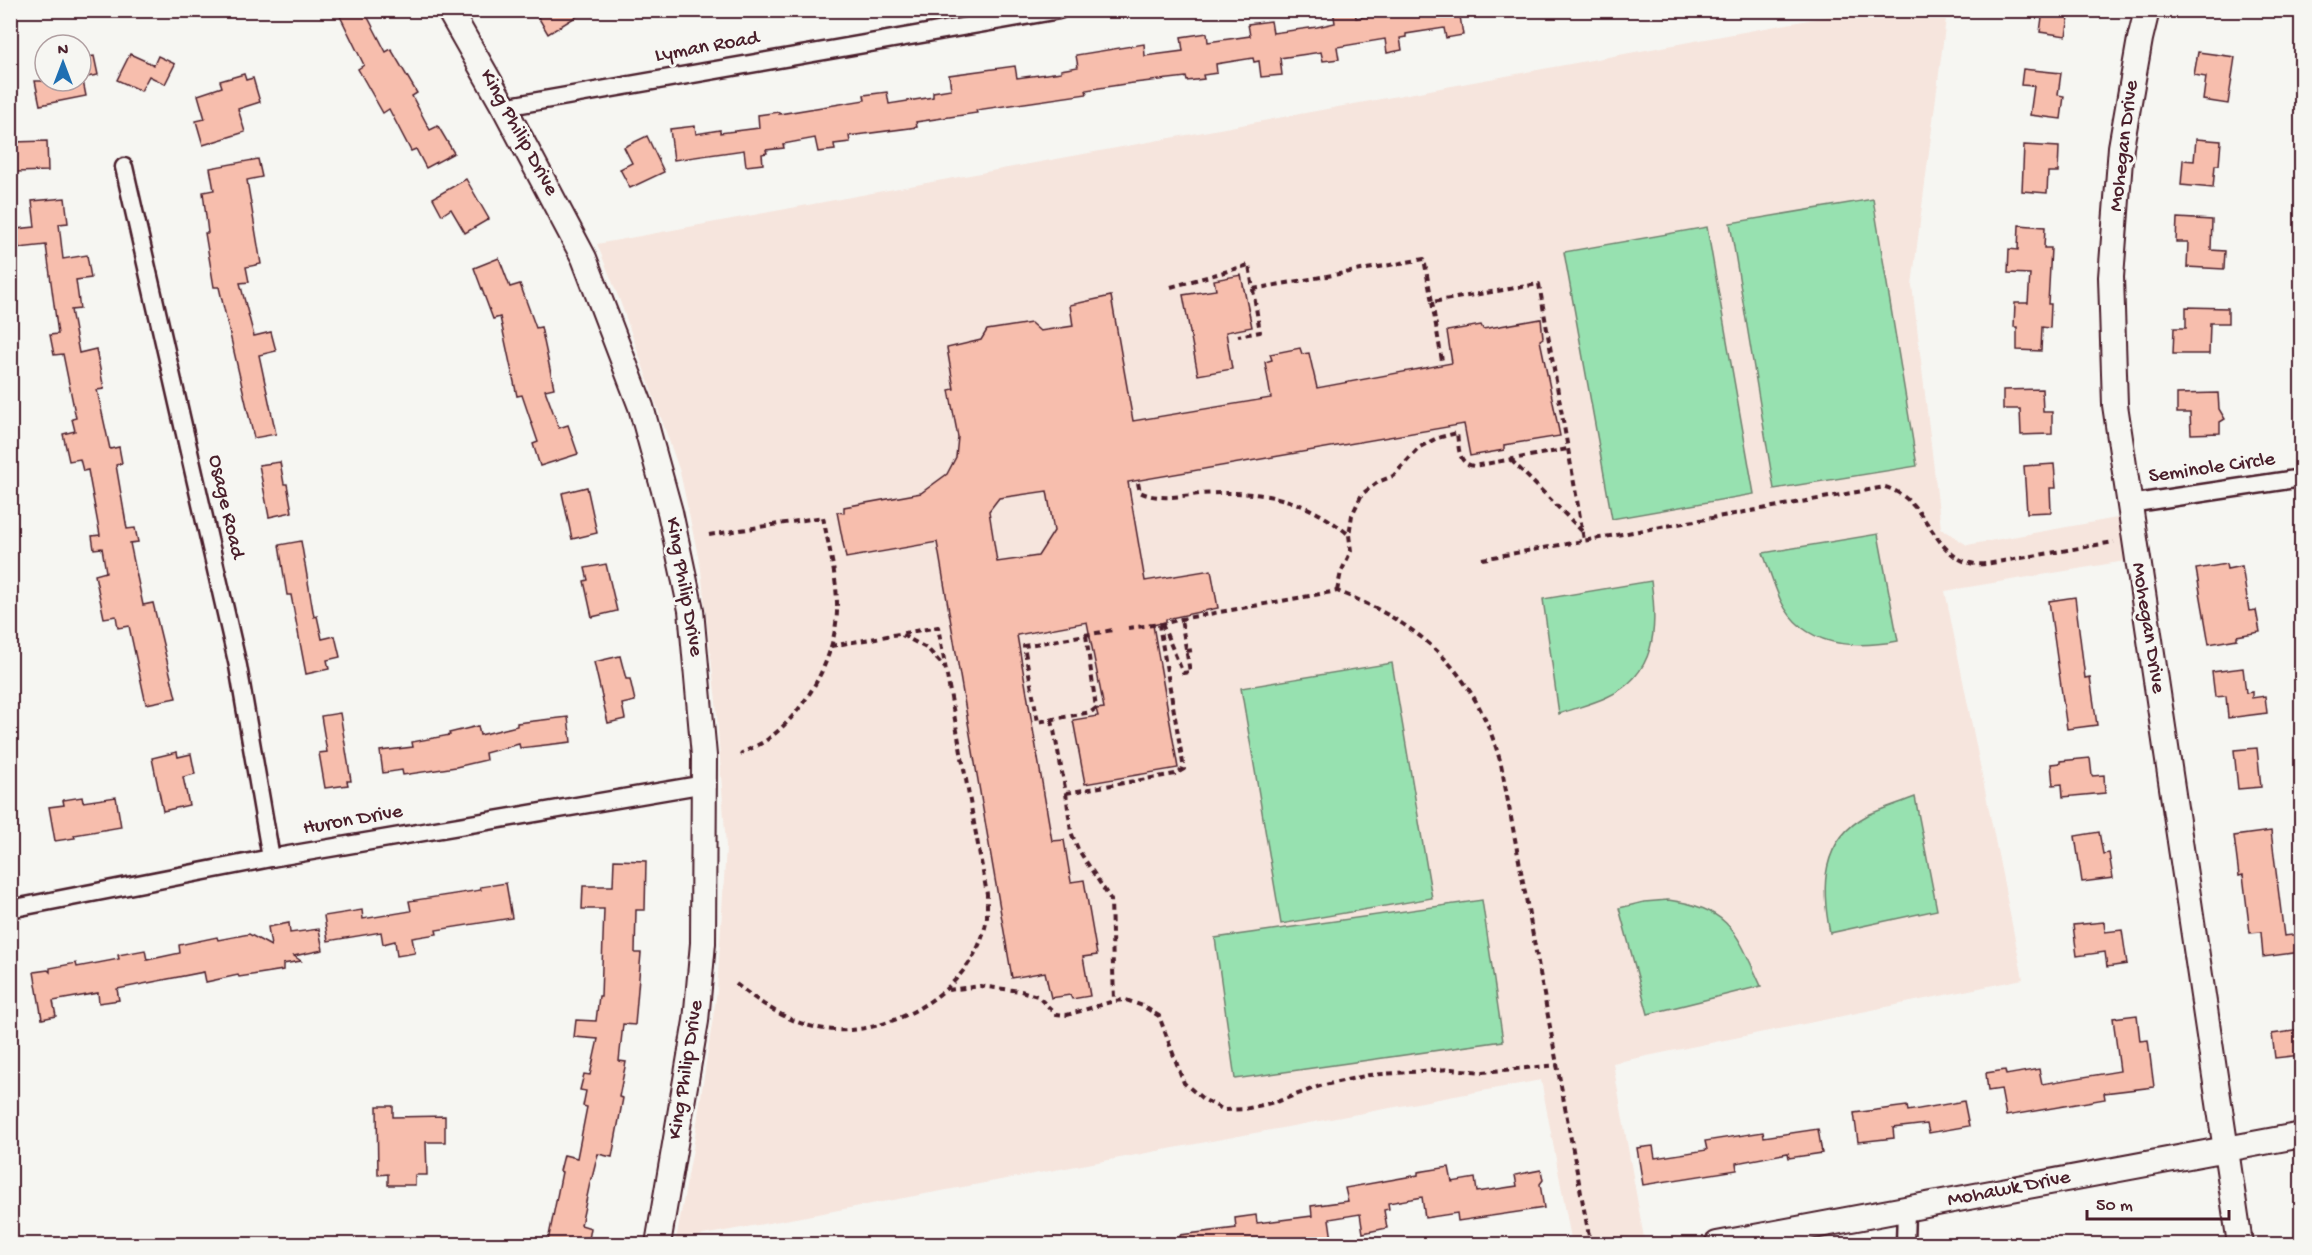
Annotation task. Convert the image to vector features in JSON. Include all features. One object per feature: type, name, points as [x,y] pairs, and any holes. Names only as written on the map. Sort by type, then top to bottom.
[{"type":"street","name":"King Philip Drive","points":[[449,10],[504,106],[584,258],[641,407],[670,512],[691,610],[705,784],[703,943],[694,1032],[658,1245]]},
{"type":"street","name":"Lyman Road","points":[[504,106],[1059,10]]},
{"type":"street","name":"Mohegan Drive","points":[[2147,10],[2121,147],[2111,277],[2115,405],[2241,1245]]},
{"type":"street","name":"Osage Road","points":[[124,167],[238,666],[271,858]]},
{"type":"street","name":"Seminole Circle","points":[[2129,504],[2301,478]]},
{"type":"street","name":"Huron Drive","points":[[10,909],[271,858],[705,784]]},
{"type":"street","name":"Mohawk Drive","points":[[1717,1245],[2301,1135]]},
{"type":"street","points":[[1905,1245],[1906,1210]]},
{"type":"path","points":[[1253,289],[1424,259],[1442,361]]},
{"type":"path","points":[[1171,287],[1248,265],[1260,332],[1238,336]]},
{"type":"path","points":[[1432,302],[1539,284],[1584,540]]},
{"type":"path","points":[[1337,591],[1341,572],[1351,551],[1349,535],[1352,515],[1362,494],[1378,482],[1393,476],[1420,447],[1437,438],[1456,433],[1461,458],[1469,465],[1568,449]]},
{"type":"path","points":[[1510,459],[1582,531]]},
{"type":"path","points":[[1138,483],[1140,492],[1153,497],[1238,494],[1277,497],[1298,502],[1321,514],[1349,535]]},
{"type":"path","points":[[1482,559],[1885,487],[1904,495],[1913,503],[1951,555],[1966,564],[1986,564],[2134,539]]},
{"type":"path","points":[[709,536],[823,517],[835,584],[837,613],[831,646],[820,674],[806,698],[786,722],[768,739],[740,754]]},
{"type":"path","points":[[1128,628],[1337,591],[1359,599],[1416,631],[1442,654],[1463,680],[1481,709],[1494,737],[1501,764],[1589,1236]]},
{"type":"path","points":[[1160,624],[1183,674],[1190,672],[1181,619]]},
{"type":"path","points":[[1066,793],[1175,774],[1184,769],[1160,624]]},
{"type":"path","points":[[736,984],[766,1007],[802,1024],[832,1030],[863,1030],[900,1018],[948,990],[979,944],[987,918],[987,894],[938,627],[831,646]]},
{"type":"path","points":[[1086,635],[1096,708],[1091,712],[1038,722],[1024,646],[1113,630]]},
{"type":"path","points":[[901,634],[928,649],[946,670]]},
{"type":"path","points":[[1186,651],[1194,650]]},
{"type":"path","points":[[1052,720],[1071,832],[1078,849],[1111,900],[1114,1001]]},
{"type":"path","points":[[948,990],[980,986],[1021,991],[1036,996],[1056,1014],[1067,1015],[1114,1001],[1126,1000],[1143,1006],[1159,1016],[1184,1083],[1203,1099],[1224,1110],[1245,1109],[1279,1101],[1320,1086],[1369,1075],[1451,1069],[1483,1072],[1558,1065]]},
{"type":"shaded area","points":[[1857,11],[1947,11],[1912,285],[1941,528],[1967,545],[2128,516],[2137,559],[1945,591],[2023,979],[1613,1063],[1645,1244],[1572,1244],[1541,1080],[676,1240],[693,1149],[717,991],[726,847],[716,701],[701,570],[680,472],[620,301],[597,244]]},
{"type":"green space","points":[[1873,199],[1917,466],[1774,489],[1730,223]]},
{"type":"green space","points":[[1707,227],[1754,494],[1612,519],[1564,252]]},
{"type":"green space","points":[[1878,534],[1898,641],[1864,645],[1832,642],[1803,628],[1791,617],[1781,601],[1763,553]]},
{"type":"green space","points":[[1651,581],[1653,633],[1650,648],[1636,676],[1623,688],[1607,697],[1559,714],[1543,599]]},
{"type":"green space","points":[[1392,663],[1432,898],[1281,924],[1241,688]]},
{"type":"green space","points":[[1915,797],[1937,910],[1830,933],[1825,882],[1833,851],[1841,838],[1852,825],[1868,815]]},
{"type":"green space","points":[[1482,900],[1503,1041],[1235,1079],[1215,938]]},
{"type":"green space","points":[[1668,900],[1706,910],[1729,926],[1738,938],[1761,986],[1648,1014],[1619,908],[1644,902]]},
{"type":"building","points":[[337,10],[364,10],[386,52],[391,49],[417,93],[412,96],[430,130],[438,126],[454,153],[426,168],[416,149],[411,151],[389,109],[383,113],[358,69],[364,65]]},
{"type":"building","points":[[534,10],[587,10],[548,34]]},
{"type":"building","points":[[1333,10],[1355,10],[1356,18],[1405,10],[1459,10],[1463,35],[1446,38],[1444,28],[1406,34],[1406,37],[1400,38],[1402,50],[1387,53],[1385,39],[1337,47],[1339,59],[1323,61],[1321,52],[1280,58],[1282,75],[1261,77],[1259,61],[1254,62],[1253,58],[1216,64],[1217,73],[1203,75],[1204,79],[1187,81],[1186,77],[1125,84],[1086,90],[1087,94],[976,110],[977,113],[916,122],[917,127],[849,136],[850,142],[834,144],[835,150],[818,152],[815,138],[783,144],[784,148],[766,150],[767,153],[762,154],[763,164],[746,166],[744,150],[674,160],[670,129],[695,126],[696,134],[759,128],[758,115],[779,112],[779,114],[865,100],[864,95],[887,92],[889,104],[933,97],[933,92],[951,89],[949,75],[1015,66],[1017,78],[1061,72],[1061,70],[1078,67],[1076,55],[1144,44],[1145,56],[1183,51],[1181,37],[1207,33],[1208,42],[1250,36],[1248,24],[1271,21],[1273,33],[1317,27],[1335,23]]},
{"type":"building","points":[[2043,10],[2070,10],[2066,36],[2040,32]]},
{"type":"building","points":[[2198,52],[2235,57],[2228,104],[2203,100],[2206,77],[2194,75]]},
{"type":"building","points":[[130,54],[154,65],[158,56],[175,64],[165,84],[149,76],[141,91],[117,80]]},
{"type":"building","points":[[93,56],[98,75],[93,76]]},
{"type":"building","points":[[2023,69],[2061,73],[2058,95],[2064,96],[2061,119],[2030,115],[2034,86],[2021,85]]},
{"type":"building","points":[[244,74],[246,80],[253,78],[260,102],[238,109],[245,132],[203,145],[196,121],[205,119],[198,95],[222,87],[220,81]]},
{"type":"building","points":[[38,93],[85,93],[86,96],[40,105]]},
{"type":"building","points":[[647,136],[664,172],[630,188],[620,169],[632,163],[624,147]]},
{"type":"building","points":[[2196,139],[2221,141],[2219,165],[2215,165],[2213,188],[2181,185],[2183,160],[2194,161]]},
{"type":"building","points":[[47,141],[48,171],[15,172],[14,142]]},
{"type":"building","points":[[2024,145],[2059,147],[2058,172],[2048,172],[2047,193],[2022,191]]},
{"type":"building","points":[[258,159],[262,177],[247,180],[261,264],[246,267],[249,282],[240,283],[254,336],[271,332],[276,351],[259,355],[276,434],[254,438],[219,287],[214,287],[205,233],[208,233],[203,192],[214,190],[210,168]]},
{"type":"building","points":[[466,179],[489,219],[465,233],[451,209],[442,215],[433,198]]},
{"type":"building","points":[[65,198],[68,223],[59,224],[63,259],[87,255],[91,278],[76,280],[80,309],[71,310],[79,353],[96,349],[104,389],[97,390],[110,449],[119,447],[122,463],[116,465],[127,529],[135,528],[138,542],[130,543],[143,605],[153,603],[176,698],[146,704],[129,626],[118,628],[116,616],[104,618],[95,575],[106,572],[102,548],[94,549],[92,536],[100,535],[88,470],[83,471],[80,459],[69,461],[63,434],[75,431],[72,419],[76,418],[63,354],[54,355],[50,335],[58,334],[46,245],[19,248],[16,229],[35,227],[32,201]]},
{"type":"building","points":[[2177,218],[2212,220],[2211,250],[2225,251],[2224,269],[2187,267],[2188,242],[2176,242]]},
{"type":"building","points":[[2019,225],[2045,227],[2044,248],[2051,248],[2048,304],[2051,304],[2050,328],[2042,327],[2041,351],[2017,350],[2017,327],[2014,327],[2015,303],[2028,303],[2030,274],[2008,273],[2009,249],[2018,250]]},
{"type":"building","points":[[499,258],[510,287],[520,284],[536,328],[541,327],[554,388],[545,390],[559,428],[568,425],[578,454],[540,466],[533,444],[538,442],[522,395],[517,396],[500,317],[493,319],[474,268]]},
{"type":"building","points":[[1241,275],[1252,327],[1226,332],[1232,369],[1198,375],[1183,295],[1216,290],[1214,280]]},
{"type":"building","points":[[1111,296],[1133,421],[1271,398],[1265,362],[1272,360],[1270,354],[1300,348],[1302,354],[1309,353],[1317,388],[1452,363],[1447,331],[1481,325],[1483,329],[1541,319],[1543,338],[1540,340],[1560,436],[1504,445],[1504,450],[1470,456],[1464,424],[1128,482],[1145,581],[1211,570],[1218,608],[1166,619],[1166,622],[1153,625],[1178,768],[1085,784],[1073,720],[1098,716],[1096,709],[1104,708],[1087,622],[1017,635],[1052,841],[1064,840],[1071,882],[1084,880],[1097,955],[1083,957],[1090,996],[1072,999],[1070,995],[1051,998],[1045,972],[1012,978],[937,542],[846,558],[837,512],[844,513],[844,507],[921,493],[947,474],[956,457],[958,437],[949,390],[954,389],[947,348],[981,340],[987,330],[1031,323],[1040,331],[1073,326],[1070,305]],"holes":[[[1047,491],[1054,531],[1038,556],[997,562],[989,511],[999,498]]]},
{"type":"building","points":[[2186,307],[2228,308],[2228,323],[2210,323],[2209,354],[2173,354],[2174,328],[2186,328]]},
{"type":"building","points":[[2042,389],[2043,412],[2052,412],[2052,434],[2021,435],[2020,409],[2003,409],[2003,390]]},
{"type":"building","points":[[2218,393],[2219,409],[2225,419],[2220,422],[2220,433],[2191,434],[2190,413],[2177,413],[2177,394]]},
{"type":"building","points":[[280,462],[292,512],[269,517],[259,465]]},
{"type":"building","points":[[2054,464],[2056,488],[2050,488],[2051,512],[2027,513],[2024,466]]},
{"type":"building","points":[[587,487],[597,533],[572,539],[562,493]]},
{"type":"building","points":[[301,541],[314,617],[317,616],[322,639],[335,636],[340,657],[327,660],[329,669],[306,674],[291,595],[287,595],[279,545]]},
{"type":"building","points":[[606,564],[617,611],[592,617],[584,581],[588,580],[585,568]]},
{"type":"building","points":[[2226,564],[2227,569],[2242,566],[2249,611],[2256,610],[2260,632],[2209,644],[2196,569]]},
{"type":"building","points":[[2075,597],[2085,678],[2090,677],[2097,725],[2067,729],[2049,601]]},
{"type":"building","points":[[620,656],[626,679],[630,679],[635,701],[622,704],[625,719],[608,723],[594,662]]},
{"type":"building","points":[[2243,668],[2246,693],[2252,692],[2252,698],[2265,696],[2267,713],[2228,718],[2226,696],[2215,697],[2212,672]]},
{"type":"building","points":[[340,713],[351,781],[347,781],[348,785],[325,788],[319,753],[327,752],[321,716]]},
{"type":"building","points":[[568,717],[571,742],[520,748],[519,744],[485,753],[486,760],[456,767],[403,775],[402,770],[383,773],[380,751],[413,747],[412,742],[450,735],[449,733],[478,726],[480,735],[517,726],[517,723]]},
{"type":"building","points":[[2257,748],[2261,787],[2238,789],[2234,750]]},
{"type":"building","points":[[177,752],[178,757],[191,754],[195,774],[183,777],[189,805],[163,811],[152,758]]},
{"type":"building","points":[[2090,758],[2092,776],[2104,775],[2105,793],[2063,797],[2062,784],[2053,785],[2051,764]]},
{"type":"building","points":[[82,797],[83,802],[116,797],[121,827],[74,835],[75,838],[55,841],[49,807],[64,805],[63,800]]},
{"type":"building","points":[[2271,831],[2284,936],[2301,934],[2301,952],[2263,957],[2261,932],[2250,933],[2243,875],[2239,876],[2234,836]]},
{"type":"building","points":[[2099,832],[2103,854],[2109,853],[2113,878],[2082,882],[2075,836]]},
{"type":"building","points":[[614,860],[646,861],[645,910],[636,910],[635,953],[641,953],[635,1025],[623,1024],[619,1061],[626,1062],[619,1097],[623,1098],[612,1157],[598,1154],[591,1178],[581,1225],[591,1228],[588,1245],[564,1245],[548,1241],[564,1155],[577,1158],[587,1107],[583,1106],[586,1091],[580,1090],[584,1074],[590,1075],[598,1039],[574,1037],[576,1020],[596,1021],[599,996],[601,996],[604,909],[582,909],[583,886],[613,886]]},
{"type":"building","points":[[506,883],[512,918],[436,930],[437,934],[412,938],[415,953],[397,956],[395,941],[383,944],[381,932],[328,941],[324,916],[362,910],[363,919],[411,911],[409,901],[481,890],[480,887]]},
{"type":"building","points":[[2104,922],[2105,932],[2122,930],[2127,964],[2107,967],[2105,952],[2077,956],[2073,925]]},
{"type":"building","points":[[289,923],[290,933],[319,929],[323,950],[294,956],[301,961],[283,964],[283,970],[239,977],[238,975],[206,982],[204,972],[117,989],[119,1000],[99,1003],[98,993],[53,1001],[56,1016],[42,1019],[34,972],[48,970],[50,972],[50,968],[76,963],[77,967],[119,959],[118,955],[145,950],[147,960],[180,953],[179,945],[217,937],[218,940],[249,934],[271,946],[268,927]]},
{"type":"building","points":[[2137,1015],[2140,1041],[2148,1040],[2154,1087],[2104,1093],[2105,1099],[2006,1116],[2001,1089],[1988,1091],[1986,1073],[2005,1070],[2006,1075],[2039,1069],[2042,1084],[2120,1071],[2113,1018]]},
{"type":"building","points":[[2301,1030],[2301,1055],[2275,1058],[2272,1034]]},
{"type":"building","points":[[1964,1101],[1969,1126],[1929,1133],[1927,1124],[1893,1128],[1894,1138],[1858,1142],[1854,1113],[1907,1106],[1908,1111]]},
{"type":"building","points":[[377,1106],[393,1106],[393,1117],[445,1116],[445,1142],[426,1142],[427,1175],[415,1175],[415,1185],[388,1185],[388,1174],[378,1175]]},
{"type":"building","points":[[1818,1129],[1822,1153],[1789,1158],[1788,1153],[1736,1163],[1737,1170],[1643,1185],[1637,1148],[1653,1146],[1655,1158],[1707,1150],[1705,1141],[1763,1132],[1764,1137]]},
{"type":"building","points":[[1449,1167],[1452,1182],[1475,1178],[1477,1192],[1517,1186],[1515,1175],[1541,1170],[1543,1180],[1540,1184],[1544,1208],[1458,1221],[1457,1213],[1425,1218],[1422,1197],[1388,1203],[1389,1209],[1384,1210],[1387,1228],[1363,1233],[1360,1214],[1329,1219],[1332,1240],[1302,1244],[1301,1238],[1266,1245],[1181,1245],[1180,1235],[1236,1228],[1235,1218],[1256,1215],[1257,1223],[1312,1216],[1311,1206],[1348,1201],[1345,1188]]}]
